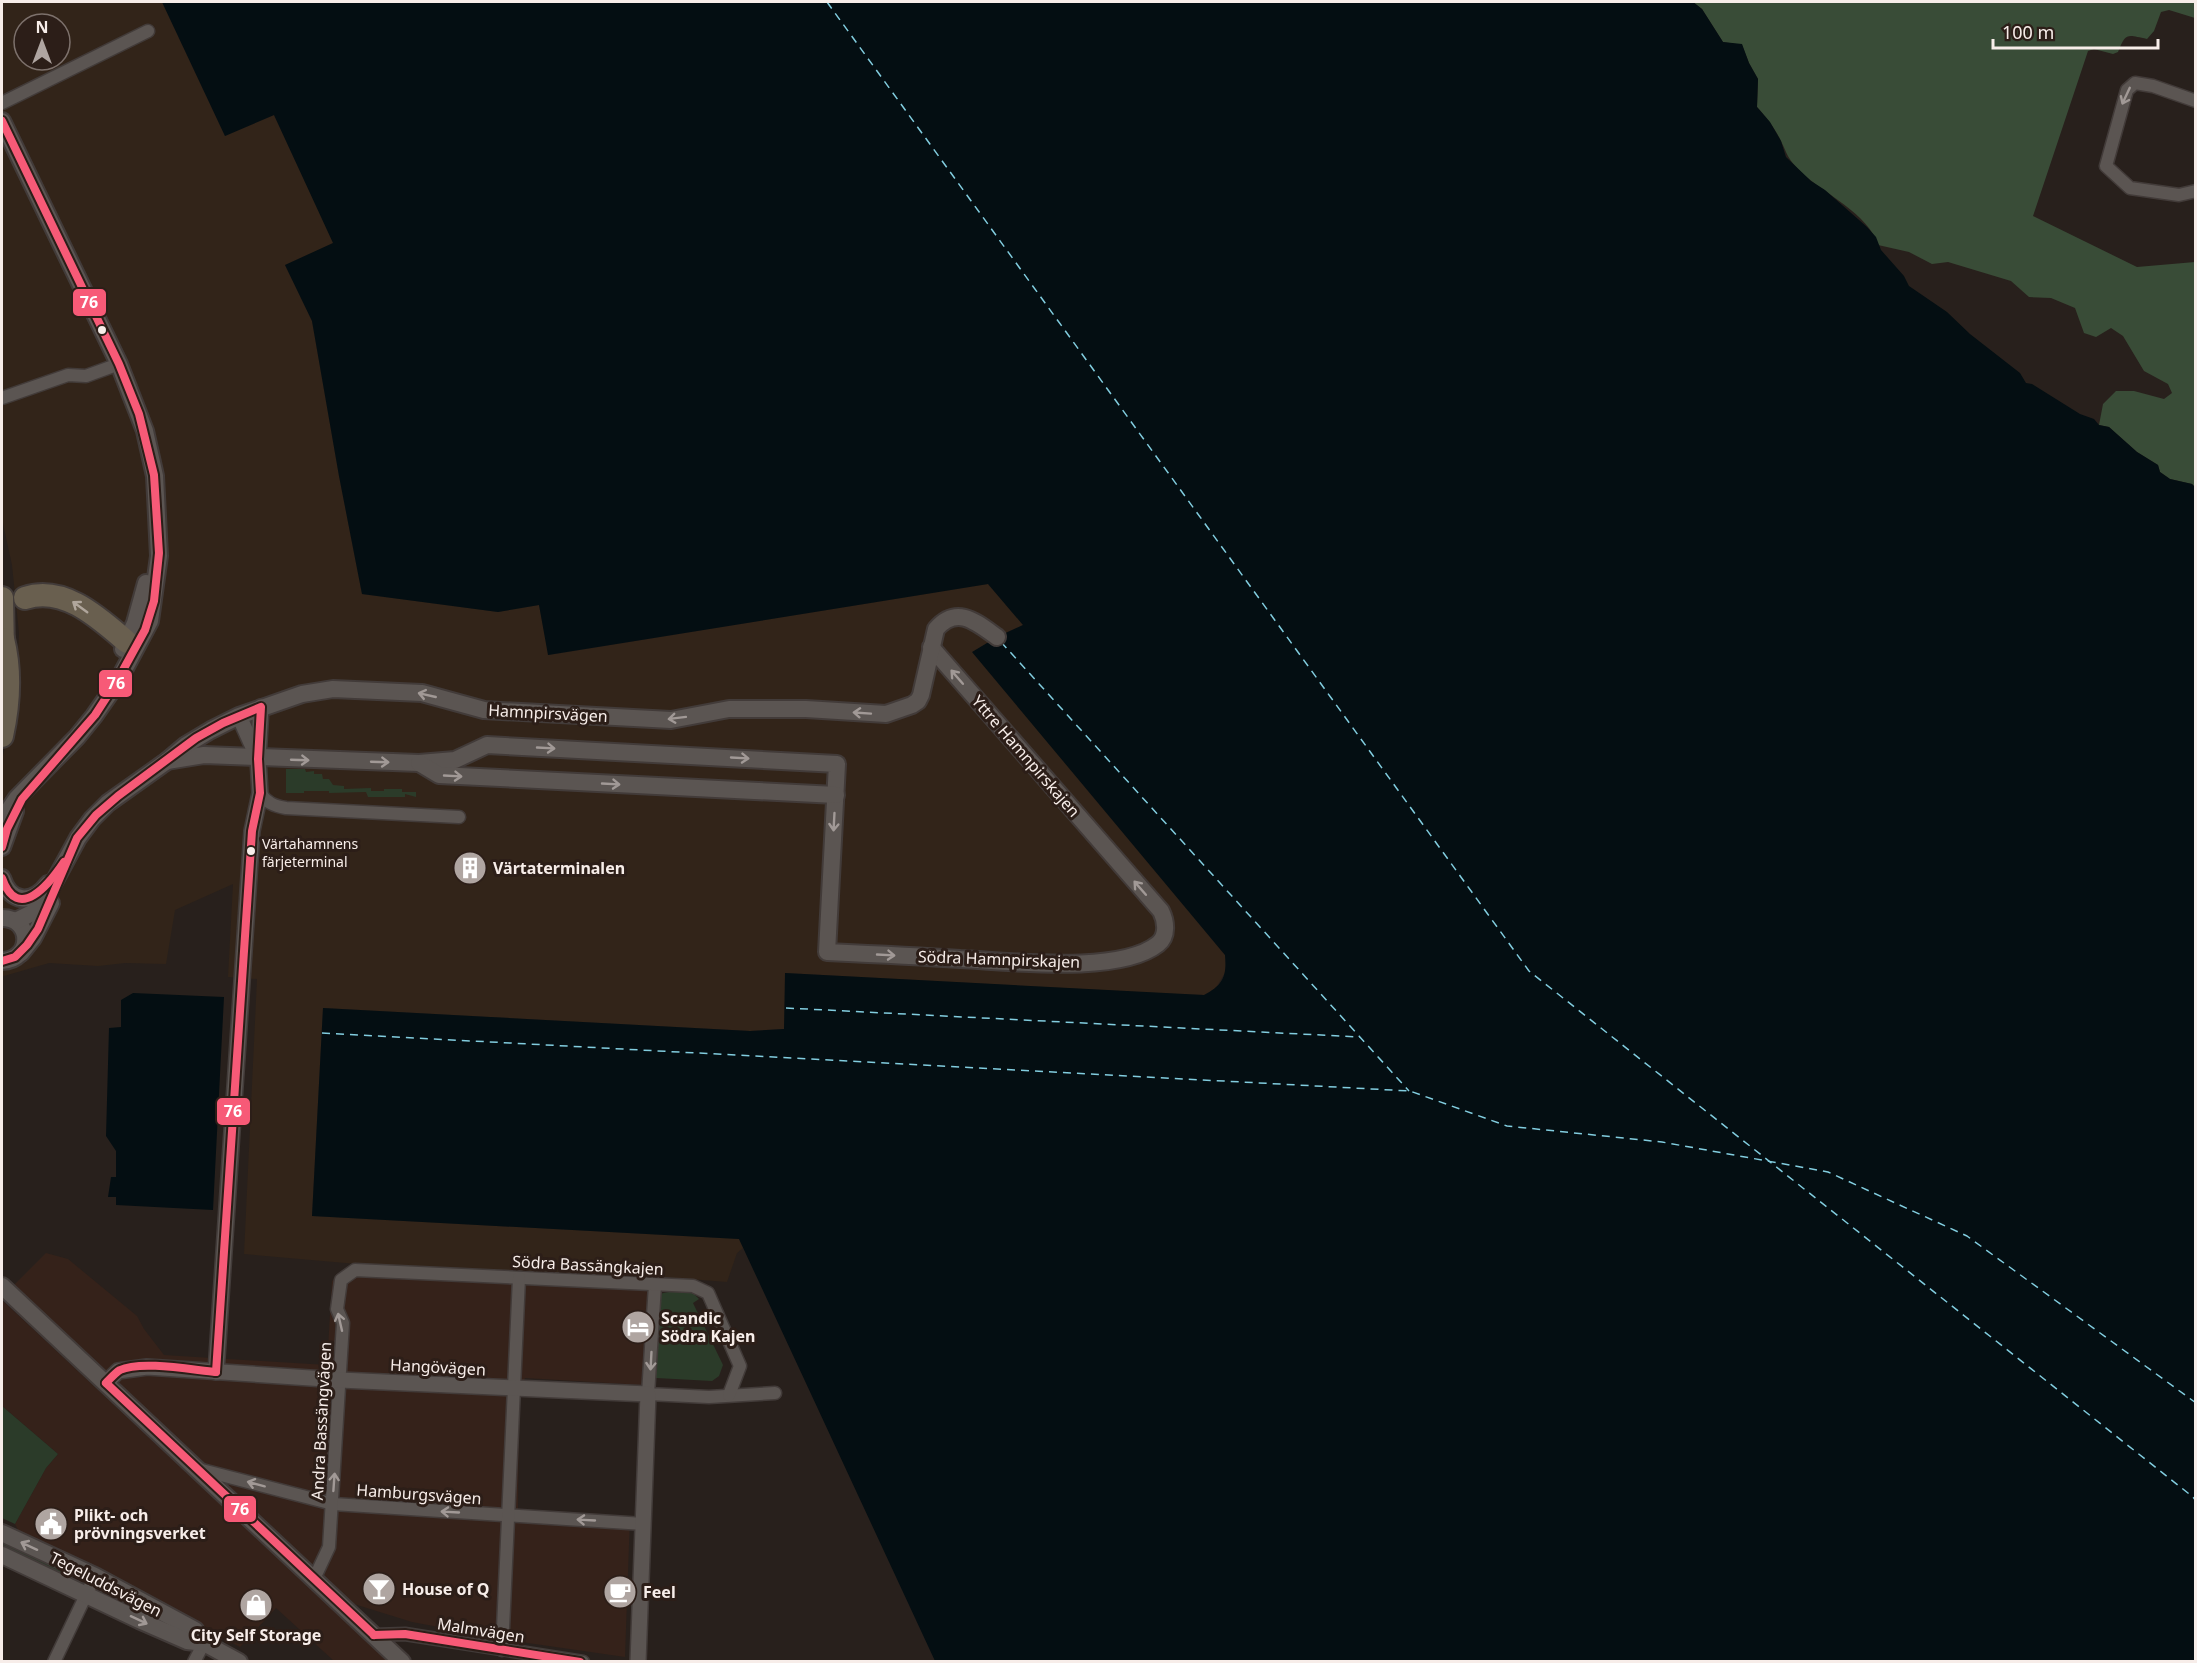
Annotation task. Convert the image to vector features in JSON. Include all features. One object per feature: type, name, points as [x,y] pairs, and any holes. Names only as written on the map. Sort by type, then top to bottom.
[{"type":"highway","points":[[25,598],[46,595],[66,598],[131,646]]},
{"type":"highway","points":[[2,598],[2,675]]},
{"type":"highway","points":[[2,736],[8,679],[7,655],[3,639]]},
{"type":"main road","points":[[2,122],[119,364],[140,414],[155,476],[158,520],[131,646],[117,683],[77,737],[9,808],[2,820]]},
{"type":"main road","points":[[931,648],[936,629],[941,623],[954,617],[975,621],[997,637]]},
{"type":"main road","points":[[2,804],[12,787],[79,721],[107,677],[131,646]]},
{"type":"main road","name":"Hamnpirsvägen","points":[[8,916],[34,912],[41,906],[78,838],[108,803],[202,735],[239,716],[302,694],[333,689],[422,693],[484,710],[670,720],[729,710],[806,709],[886,714],[918,701],[931,648]]},
{"type":"main road","name":"Yttre Hamnpirskajen","points":[[931,648],[1161,911],[1166,922],[1163,937]]},
{"type":"main road","name":"Hamnpirsvägen","points":[[167,761],[204,755],[258,759],[419,763],[455,760],[487,745],[837,764],[827,952]]},
{"type":"main road","name":"Hamnpirsvägen","points":[[419,763],[439,775],[836,795]]},
{"type":"main road","points":[[2,847],[9,824],[26,790]]},
{"type":"main road","points":[[2,878],[12,894],[21,899],[33,897],[44,889],[68,857]]},
{"type":"main road","name":"Hamnpirsvägen","points":[[21,953],[33,938],[50,906],[68,857]]},
{"type":"main road","points":[[2,961],[12,960],[21,953],[24,947],[25,934],[8,916]]},
{"type":"main road","name":"Södra Hamnpirskajen","points":[[827,952],[1072,965],[1133,956],[1158,944],[1163,937]]},
{"type":"main road","points":[[2,1286],[402,1662]]},
{"type":"main road","name":"Tegeluddsvägen","points":[[2,1533],[95,1576],[195,1630],[204,1643]]},
{"type":"main road","name":"Tegeluddsvägen","points":[[2,1555],[187,1641],[204,1643],[239,1662]]},
{"type":"street","points":[[2,103],[148,32]]},
{"type":"street","points":[[2196,101],[2153,86],[2135,84],[2127,90],[2106,166],[2130,188],[2179,195],[2196,191]]},
{"type":"street","points":[[2,398],[68,375],[86,376],[119,364]]},
{"type":"street","points":[[216,1372],[252,831],[260,792],[258,759],[261,707]]},
{"type":"street","points":[[239,716],[258,759]]},
{"type":"street","points":[[260,792],[266,801],[275,806],[459,817]]},
{"type":"street","name":"Södra Bassängkajen","points":[[356,1270],[693,1286],[708,1293],[740,1366],[729,1395]]},
{"type":"street","name":"Andra Bassängvägen","points":[[314,1579],[329,1547],[333,1504],[343,1323],[337,1310],[341,1280],[356,1270]]},
{"type":"street","points":[[501,1650],[519,1278]]},
{"type":"street","points":[[638,1662],[648,1394],[655,1285]]},
{"type":"street","name":"Hangövägen","points":[[105,1383],[118,1371],[147,1367],[514,1389],[709,1397],[775,1393]]},
{"type":"street","name":"Hamburgsvägen","points":[[196,1468],[333,1504],[644,1524]]},
{"type":"street","points":[[54,1662],[95,1576]]},
{"type":"street","name":"Malmvägen","points":[[374,1635],[405,1634],[583,1662]]},
{"type":"street","points":[[194,1662],[204,1643]]},
{"type":"shaded area","points":[[2,2],[162,2],[225,136],[274,115],[334,243],[285,265],[312,321],[362,594],[498,612],[539,605],[549,655],[988,584],[1023,625],[997,637],[973,653],[1225,955],[1226,971],[1215,989],[1204,995],[785,973],[785,1029],[750,1031],[323,1008],[312,1216],[739,1239],[743,1248],[737,1253],[727,1282],[650,1276],[357,1264],[244,1254],[257,979],[228,977],[233,884],[175,910],[166,964],[125,963],[98,966],[49,963],[2,975],[2,760],[17,677],[19,633],[12,565],[2,519]]},
{"type":"shaded area","points":[[162,2],[1693,2],[1702,9],[1723,42],[1742,44],[1758,79],[1757,107],[1770,122],[1781,141],[1786,157],[1811,181],[1825,190],[1867,227],[1876,237],[1881,250],[1904,276],[1909,286],[1947,312],[1970,334],[2020,373],[2026,383],[2032,384],[2080,414],[2094,419],[2099,425],[2109,427],[2137,452],[2158,465],[2160,472],[2170,479],[2192,484],[2195,487],[2195,1661],[935,1661],[739,1239],[312,1216],[323,1008],[750,1031],[784,1029],[785,973],[1204,995],[1220,983],[1225,969],[1225,955],[972,652],[1023,625],[988,584],[548,655],[539,605],[498,612],[362,594],[312,321],[285,265],[333,243],[274,115],[225,136]]},
{"type":"shaded area","points":[[133,993],[224,997],[213,1210],[116,1205],[116,1197],[108,1197],[111,1177],[116,1177],[116,1151],[106,1136],[109,1028],[121,1027],[121,1000]]},
{"type":"shaded area","points":[[46,1253],[68,1259],[137,1316],[164,1355],[327,1365],[332,1281],[357,1264],[650,1276],[643,1385],[525,1378],[519,1400],[518,1509],[630,1516],[625,1657],[514,1641],[412,1622],[354,1604],[11,1288]]},
{"type":"shaded area","points":[[2,1300],[388,1661],[334,1661],[276,1608],[240,1647],[85,1564],[19,1532],[15,1524],[46,1468],[58,1454],[2,1406]]},
{"type":"green space","points":[[1693,2],[2195,2],[2195,18],[2169,10],[2161,12],[2154,31],[2147,39],[2128,36],[2118,52],[2113,54],[2094,49],[2088,51],[2033,216],[2137,267],[2195,262],[2195,487],[2192,484],[2170,479],[2160,472],[2158,465],[2137,452],[2109,427],[2099,425],[2103,404],[2116,391],[2134,391],[2164,399],[2172,393],[2168,384],[2144,371],[2123,336],[2111,328],[2096,337],[2084,333],[2075,308],[2051,298],[2029,297],[2011,281],[1948,262],[1932,264],[1909,252],[1878,245],[1865,223],[1810,180],[1791,160],[1776,132],[1757,107],[1758,79],[1742,45],[1723,42],[1702,9]]},
{"type":"green space","points":[[286,769],[314,771],[314,774],[322,774],[323,779],[329,779],[333,785],[344,786],[344,789],[371,788],[371,791],[384,791],[384,789],[402,789],[402,792],[416,792],[416,797],[405,794],[405,797],[368,797],[366,792],[286,793]]},
{"type":"green space","points":[[678,1290],[693,1293],[699,1299],[693,1303],[723,1365],[719,1376],[712,1381],[656,1378],[654,1376],[659,1294]]},
{"type":"green space","points":[[2,1406],[58,1454],[46,1468],[15,1524],[2,1518]]},
{"type":"green space","points":[[2,1539],[69,1570],[66,1577],[2,1547]]},
{"type":"ferry route","points":[[827,2],[1529,971],[2196,1501]]},
{"type":"ferry route","points":[[1001,642],[1409,1091]]},
{"type":"ferry route","points":[[786,1008],[1360,1037]]},
{"type":"ferry route","points":[[322,1033],[1410,1091],[1507,1126],[1662,1142],[1828,1172],[1967,1236],[2196,1403]]},
{"type":"transit line","name":"76","points":[[2,121],[119,364],[139,414],[154,475],[159,553],[154,601],[145,630],[95,715],[22,799],[7,829],[2,847]]},
{"type":"transit line","name":"76","points":[[2,961],[15,957],[38,929],[77,838],[96,815],[196,738],[223,723],[261,707],[258,759],[260,793],[252,831],[216,1372]]},
{"type":"transit line","name":"76","points":[[2,878],[16,898],[25,899],[34,895],[51,880],[64,862]]},
{"type":"transit line","name":"76","points":[[106,1383],[114,1374],[129,1367],[167,1367],[216,1372]]},
{"type":"transit line","name":"76","points":[[106,1383],[374,1635]]},
{"type":"transit line","name":"76","points":[[374,1635],[405,1634],[580,1662]]},
{"type":"place","name":"Värtahamnens färjeterminal","points":[[251,851]]},
{"type":"place","name":"Värtaterminalen","points":[[470,868]]},
{"type":"place","name":"Scandic Södra Kajen","points":[[638,1327]]},
{"type":"place","name":"Plikt- och prövningsverket","points":[[51,1524]]},
{"type":"place","name":"House of Q","points":[[379,1589]]},
{"type":"place","name":"Feel","points":[[620,1592]]},
{"type":"place","name":"City Self Storage","points":[[256,1605]]}]
